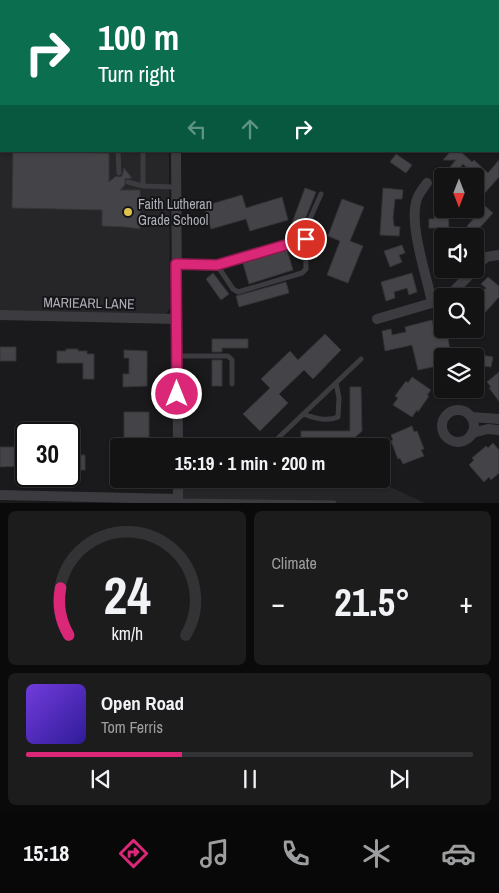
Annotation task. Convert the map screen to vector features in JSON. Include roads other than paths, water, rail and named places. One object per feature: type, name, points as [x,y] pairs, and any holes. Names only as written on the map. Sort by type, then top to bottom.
[{"type":"street","points":[[176,152],[178,438]]},
{"type":"street","points":[[377,319],[432,303],[416,236],[415,222],[416,200],[421,189],[427,183]]},
{"type":"street","points":[[484,259],[486,257],[499,255]]},
{"type":"street","points":[[457,288],[467,278]]},
{"type":"street","name":"MARIEARL LANE","points":[[0,315],[177,319]]},
{"type":"street","points":[[472,417],[474,422],[469,438],[458,442],[446,437],[441,427],[442,420],[450,411],[462,410],[472,417],[499,419]]},
{"type":"street","points":[[472,433],[488,428],[499,430]]},
{"type":"street","points":[[0,495],[178,501],[178,488]]},
{"type":"lane","points":[[118,152],[119,173]]},
{"type":"lane","points":[[143,152],[143,186]]},
{"type":"lane","points":[[128,182],[143,186],[176,187]]},
{"type":"lane","points":[[217,265],[233,289],[238,292],[302,273],[306,269],[307,225],[321,194]]},
{"type":"lane","points":[[176,264],[217,265],[306,239]]},
{"type":"lane","points":[[177,356],[228,356],[232,360],[232,384]]},
{"type":"lane","points":[[278,438],[361,359]]},
{"type":"lane","points":[[303,414],[316,419],[334,419],[338,417],[339,398],[336,383]]},
{"type":"lane","points":[[178,501],[334,503]]},
{"type":"place","name":"Faith Lutheran Grade School","points":[[128,212]]}]
